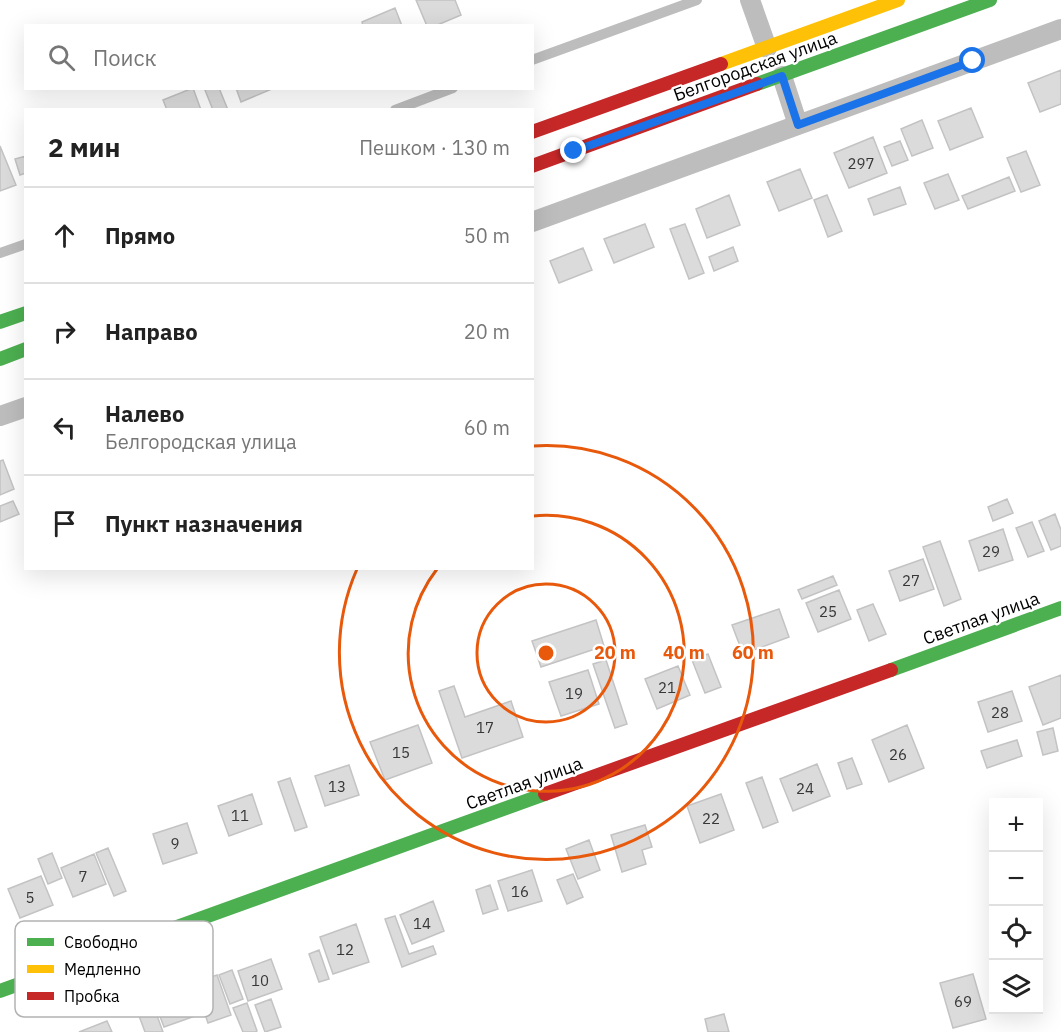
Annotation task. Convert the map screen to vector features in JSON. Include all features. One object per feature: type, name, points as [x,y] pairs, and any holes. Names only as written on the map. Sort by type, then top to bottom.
[{"type":"street","points":[[750,0],[767,48]]},
{"type":"street","name":"Белгородская улица","points":[[534,131],[898,0]]},
{"type":"street","name":"Белгородская улица","points":[[534,165],[990,0]]},
{"type":"street","points":[[534,221],[1061,29]]},
{"type":"street","points":[[782,76],[798,125]]},
{"type":"street","points":[[0,322],[24,314]]},
{"type":"street","points":[[0,359],[24,351]]},
{"type":"street","points":[[0,416],[24,408]]},
{"type":"street","name":"Светлая улица","points":[[194,921],[1061,608]]},
{"type":"street","name":"Светлая улица","points":[[0,991],[15,986]]},
{"type":"lane","points":[[534,59],[697,0]]},
{"type":"lane","points":[[400,108],[448,90]]},
{"type":"lane","points":[[0,253],[24,245]]},
{"type":"building","points":[[416,0],[455,0],[461,15],[440,24],[426,24]]},
{"type":"building","points":[[395,8],[401,24],[362,24],[362,22]]},
{"type":"building","points":[[1061,70],[1061,104],[1040,112],[1028,83]]},
{"type":"building","points":[[194,90],[200,108],[166,108],[163,100]]},
{"type":"building","points":[[205,90],[220,90],[227,108],[212,108]]},
{"type":"building","points":[[237,90],[269,90],[241,102]]},
{"type":"building","points":[[971,108],[983,137],[950,150],[938,121]]},
{"type":"building","points":[[922,120],[933,148],[912,156],[901,129]]},
{"type":"building","points":[[873,137],[887,173],[849,188],[834,153]]},
{"type":"building","points":[[900,141],[908,160],[892,166],[884,147]]},
{"type":"building","points":[[0,146],[16,185],[0,191]]},
{"type":"building","points":[[1026,151],[1040,185],[1021,192],[1007,158]]},
{"type":"building","points":[[24,157],[24,174],[20,175],[15,159]]},
{"type":"building","points":[[800,169],[812,198],[779,211],[767,182]]},
{"type":"building","points":[[948,174],[959,200],[935,209],[924,183]]},
{"type":"building","points":[[1009,177],[1015,191],[968,209],[962,196]]},
{"type":"building","points":[[900,187],[906,204],[874,215],[868,199]]},
{"type":"building","points":[[729,195],[740,225],[707,238],[696,209]]},
{"type":"building","points":[[827,195],[842,231],[828,237],[814,200]]},
{"type":"building","points":[[645,224],[654,247],[614,263],[604,239]]},
{"type":"building","points":[[685,224],[704,273],[689,279],[670,229]]},
{"type":"building","points":[[733,247],[738,261],[714,271],[709,257]]},
{"type":"building","points":[[583,248],[592,270],[559,283],[550,261]]},
{"type":"building","points":[[3,460],[14,489],[0,495],[0,461]]},
{"type":"building","points":[[1007,499],[1013,513],[993,521],[988,507]]},
{"type":"building","points":[[13,501],[19,514],[0,522],[0,506]]},
{"type":"building","points":[[1055,514],[1061,530],[1061,546],[1051,550],[1039,521]]},
{"type":"building","points":[[1032,522],[1044,551],[1028,557],[1016,528]]},
{"type":"building","points":[[1003,529],[1013,560],[979,571],[969,541]]},
{"type":"building","points":[[940,541],[961,599],[944,606],[923,547]]},
{"type":"building","points":[[923,559],[934,589],[900,601],[889,571]]},
{"type":"building","points":[[833,576],[837,585],[802,599],[798,590]]},
{"type":"building","points":[[839,590],[851,619],[818,632],[806,603]]},
{"type":"building","points":[[873,604],[886,634],[869,641],[857,610]]},
{"type":"building","points":[[779,609],[789,637],[743,654],[732,625]]},
{"type":"building","points":[[596,620],[604,646],[541,667],[532,641]]},
{"type":"building","points":[[708,654],[721,687],[705,693],[692,660]]},
{"type":"building","points":[[606,660],[627,724],[615,728],[593,664]]},
{"type":"building","points":[[678,666],[690,695],[657,709],[645,679]]},
{"type":"building","points":[[588,670],[599,704],[561,716],[549,682]]},
{"type":"building","points":[[1061,675],[1061,718],[1043,725],[1029,687]]},
{"type":"building","points":[[454,686],[465,717],[511,701],[523,737],[462,758],[439,691]]},
{"type":"building","points":[[1012,691],[1022,721],[988,732],[978,702]]},
{"type":"building","points":[[418,725],[432,763],[385,780],[370,742]]},
{"type":"building","points":[[907,725],[924,768],[889,782],[872,740]]},
{"type":"building","points":[[1053,728],[1058,751],[1043,755],[1037,732]]},
{"type":"building","points":[[1017,740],[1022,756],[987,768],[981,751]]},
{"type":"building","points":[[852,758],[862,784],[847,789],[838,763]]},
{"type":"building","points":[[817,764],[830,796],[793,811],[780,779]]},
{"type":"building","points":[[349,765],[359,795],[325,806],[315,776]]},
{"type":"building","points":[[762,777],[778,822],[763,828],[746,783]]},
{"type":"building","points":[[290,778],[307,827],[295,831],[278,782]]},
{"type":"building","points":[[252,794],[262,824],[229,836],[218,806]]},
{"type":"building","points":[[721,794],[734,830],[700,843],[687,806]]},
{"type":"building","points":[[187,823],[197,853],[163,864],[153,834]]},
{"type":"building","points":[[645,825],[652,847],[642,850],[646,864],[622,872],[611,835]]},
{"type":"building","points":[[589,840],[600,870],[578,879],[566,849]]},
{"type":"building","points":[[108,848],[126,891],[114,896],[96,853]]},
{"type":"building","points":[[52,853],[62,878],[48,884],[38,859]]},
{"type":"building","points":[[94,854],[106,884],[73,897],[61,868]]},
{"type":"building","points":[[532,870],[542,901],[508,911],[498,881]]},
{"type":"building","points":[[573,874],[583,897],[567,904],[557,880]]},
{"type":"building","points":[[41,876],[53,905],[20,918],[8,889]]},
{"type":"building","points":[[490,885],[498,909],[483,914],[476,890]]},
{"type":"building","points":[[433,901],[444,931],[412,944],[400,915]]},
{"type":"building","points":[[395,916],[409,954],[433,946],[436,954],[402,967],[385,919]]},
{"type":"building","points":[[356,924],[369,962],[333,974],[320,937]]},
{"type":"building","points":[[319,950],[329,979],[319,982],[309,954]]},
{"type":"building","points":[[271,959],[282,989],[248,1001],[238,971]]},
{"type":"building","points":[[232,970],[243,999],[230,1004],[219,975]]},
{"type":"building","points":[[973,974],[986,1019],[953,1028],[940,983]]},
{"type":"building","points":[[217,975],[231,1015],[208,1023],[206,1017],[213,1017],[213,976]]},
{"type":"building","points":[[271,999],[281,1027],[265,1032],[255,1005]]},
{"type":"building","points":[[247,1003],[257,1031],[255,1032],[243,1032],[233,1008]]},
{"type":"building","points":[[724,1014],[729,1032],[708,1032],[705,1019]]},
{"type":"building","points":[[139,1017],[158,1017],[163,1032],[145,1032]]},
{"type":"building","points":[[160,1017],[192,1017],[164,1027]]},
{"type":"building","points":[[107,1021],[112,1032],[79,1032]]},
{"type":"traffic: fast","points":[[757,84],[990,0]]},
{"type":"traffic: fast","points":[[0,322],[24,314]]},
{"type":"traffic: fast","points":[[0,359],[24,350]]},
{"type":"traffic: fast","points":[[891,670],[1061,608]]},
{"type":"traffic: fast","points":[[194,921],[545,794]]},
{"type":"traffic: fast","points":[[0,991],[15,986]]},
{"type":"traffic: slow","points":[[721,64],[898,0]]},
{"type":"traffic: jam","points":[[534,131],[721,64]]},
{"type":"traffic: jam","points":[[534,165],[757,84]]},
{"type":"traffic: jam","points":[[545,794],[891,670]]},
{"type":"route","points":[[574,151],[782,76],[798,125],[973,61]]}]
